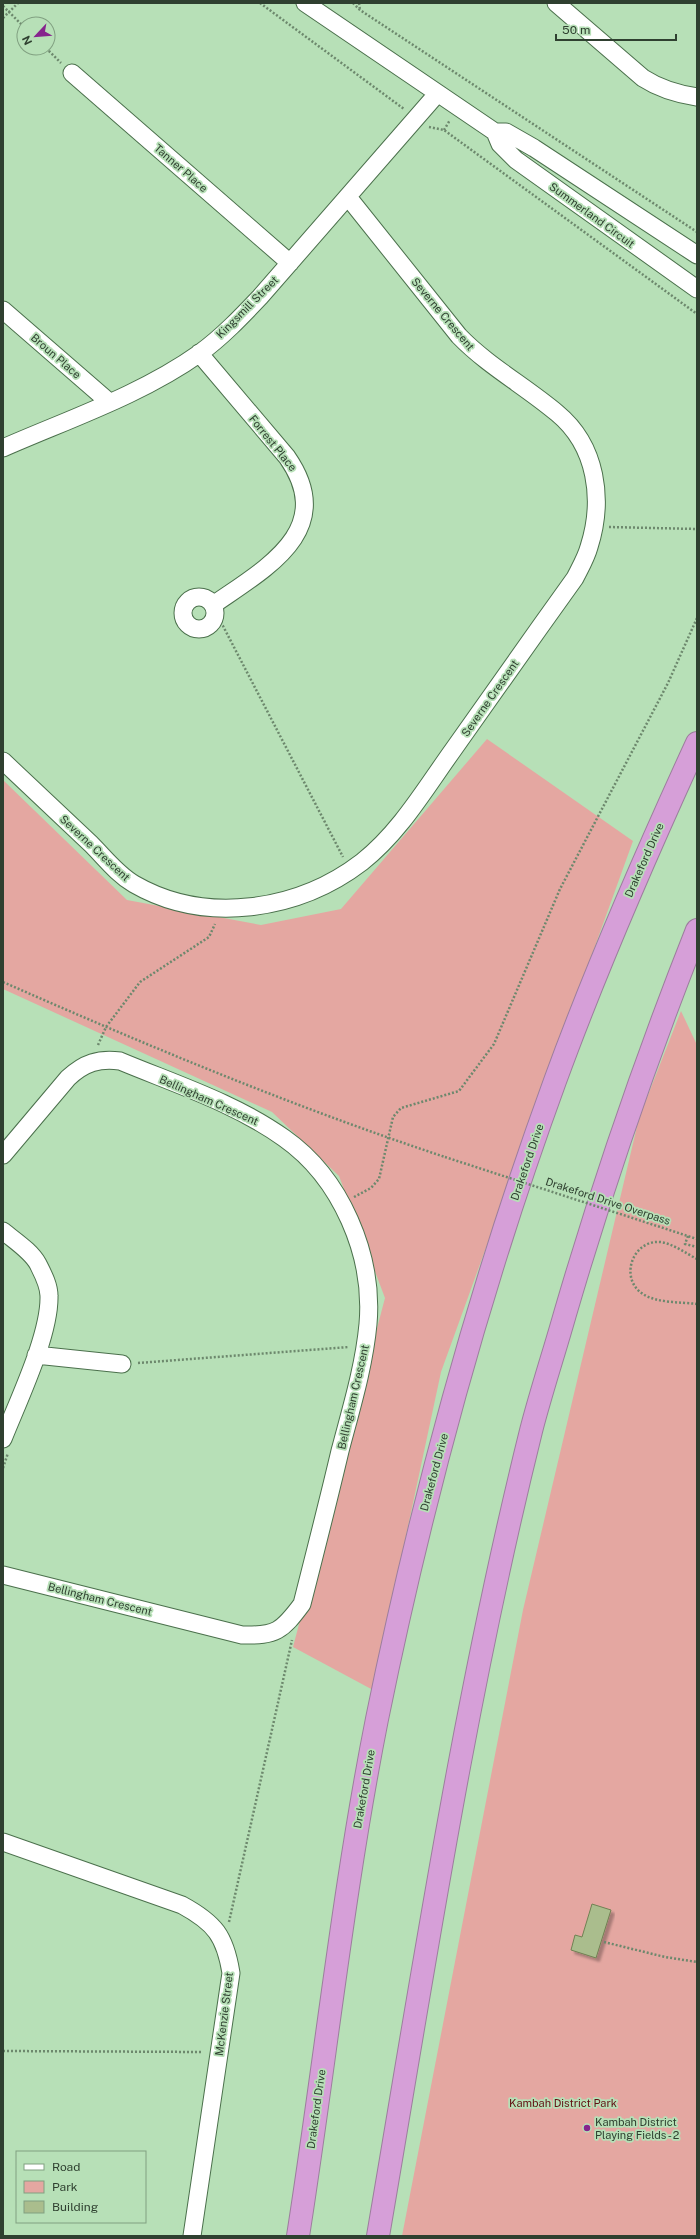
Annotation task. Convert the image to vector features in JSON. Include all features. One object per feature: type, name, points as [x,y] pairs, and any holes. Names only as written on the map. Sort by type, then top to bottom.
[{"type":"highway","name":"Drakeford Drive","points":[[298,2236],[356,1837],[376,1722],[400,1610],[453,1400],[503,1232],[555,1083],[599,968],[646,854],[697,743]]},
{"type":"highway","points":[[378,2236],[448,1822],[486,1622],[532,1428],[598,1204],[663,1016],[697,930]]},
{"type":"street","points":[[556,3],[653,85],[676,94],[697,97]]},
{"type":"street","name":"Summerland Circuit","points":[[316,6],[436,94],[495,132],[506,132],[534,148],[697,255]]},
{"type":"street","name":"Tanner Place","points":[[72,73],[290,263]]},
{"type":"street","name":"Kingsmill Street","points":[[3,448],[148,384],[199,353],[231,327],[290,263],[436,94]]},
{"type":"street","name":"Summerland Circuit","points":[[495,132],[500,144],[516,160],[697,289]]},
{"type":"street","name":"Severne Crescent","points":[[3,761],[109,863],[133,883],[162,897],[194,906],[246,908],[281,901],[316,889],[348,871],[368,856],[401,823],[575,578],[589,549],[594,527],[597,489],[590,461],[577,436],[558,414],[477,355],[459,336],[348,196]]},
{"type":"street","name":"Broun Place","points":[[3,310],[109,402]]},
{"type":"street","name":"Forrest Place","points":[[199,353],[287,457],[298,474],[304,494],[303,515],[295,536],[281,555],[214,612]]},
{"type":"street","name":"Bellingham Crescent","points":[[3,1155],[68,1078],[79,1068],[92,1061],[107,1059],[120,1061],[252,1117],[286,1139],[300,1151],[326,1180],[346,1212],[360,1247],[367,1285],[368,1324],[362,1363],[302,1604],[288,1623],[278,1630],[264,1635],[242,1634],[3,1575]]},
{"type":"street","points":[[3,1231],[22,1246],[38,1263],[47,1283],[49,1294],[48,1318],[36,1355],[3,1439]]},
{"type":"street","points":[[36,1355],[122,1364]]},
{"type":"street","name":"McKenzie Street","points":[[3,1842],[182,1905],[203,1916],[218,1932],[228,1951],[231,1973],[192,2236]]},
{"type":"path","points":[[3,18],[18,3]]},
{"type":"path","points":[[260,3],[430,128],[444,130],[697,314]]},
{"type":"path","points":[[353,3],[360,10],[697,232]]},
{"type":"path","points":[[359,3],[360,10]]},
{"type":"path","points":[[3,6],[16,19]]},
{"type":"path","points":[[54,56],[72,73]]},
{"type":"path","points":[[594,527],[697,529]]},
{"type":"path","points":[[214,612],[223,626],[344,860],[348,871]]},
{"type":"path","points":[[371,1188],[378,1179],[393,1117],[401,1108],[459,1091],[494,1044],[560,888],[668,683],[697,618]]},
{"type":"path","points":[[96,1050],[106,1027],[140,982],[209,937],[217,919]]},
{"type":"path","name":"Drakeford Drive Overpass","points":[[3,982],[106,1027],[301,1107],[387,1138],[697,1239]]},
{"type":"path","points":[[688,1236],[685,1244],[697,1247]]},
{"type":"path","points":[[697,1254],[696,1259],[662,1242],[653,1243],[637,1252],[632,1260],[631,1279],[642,1294],[650,1298],[697,1304]]},
{"type":"path","points":[[122,1364],[365,1346]]},
{"type":"path","points":[[227,1930],[294,1632]]},
{"type":"path","points":[[604,1942],[665,1957],[697,1962]]},
{"type":"path","points":[[3,2051],[220,2052]]},
{"type":"green space","points":[[487,739],[633,841],[441,1372],[373,1690],[293,1647],[385,1298],[339,1176],[272,1112],[3,989],[3,780],[127,900],[261,925],[341,909]]},
{"type":"green space","name":"Kambah District Park","points":[[681,1011],[697,1045],[697,2236],[402,2236],[523,1610],[639,1118]]},
{"type":"building","points":[[592,1904],[611,1910],[596,1958],[571,1950],[575,1935],[582,1937]]},
{"type":"place","name":"Kambah District Playing Fields - 2","points":[[587,2128]]}]
